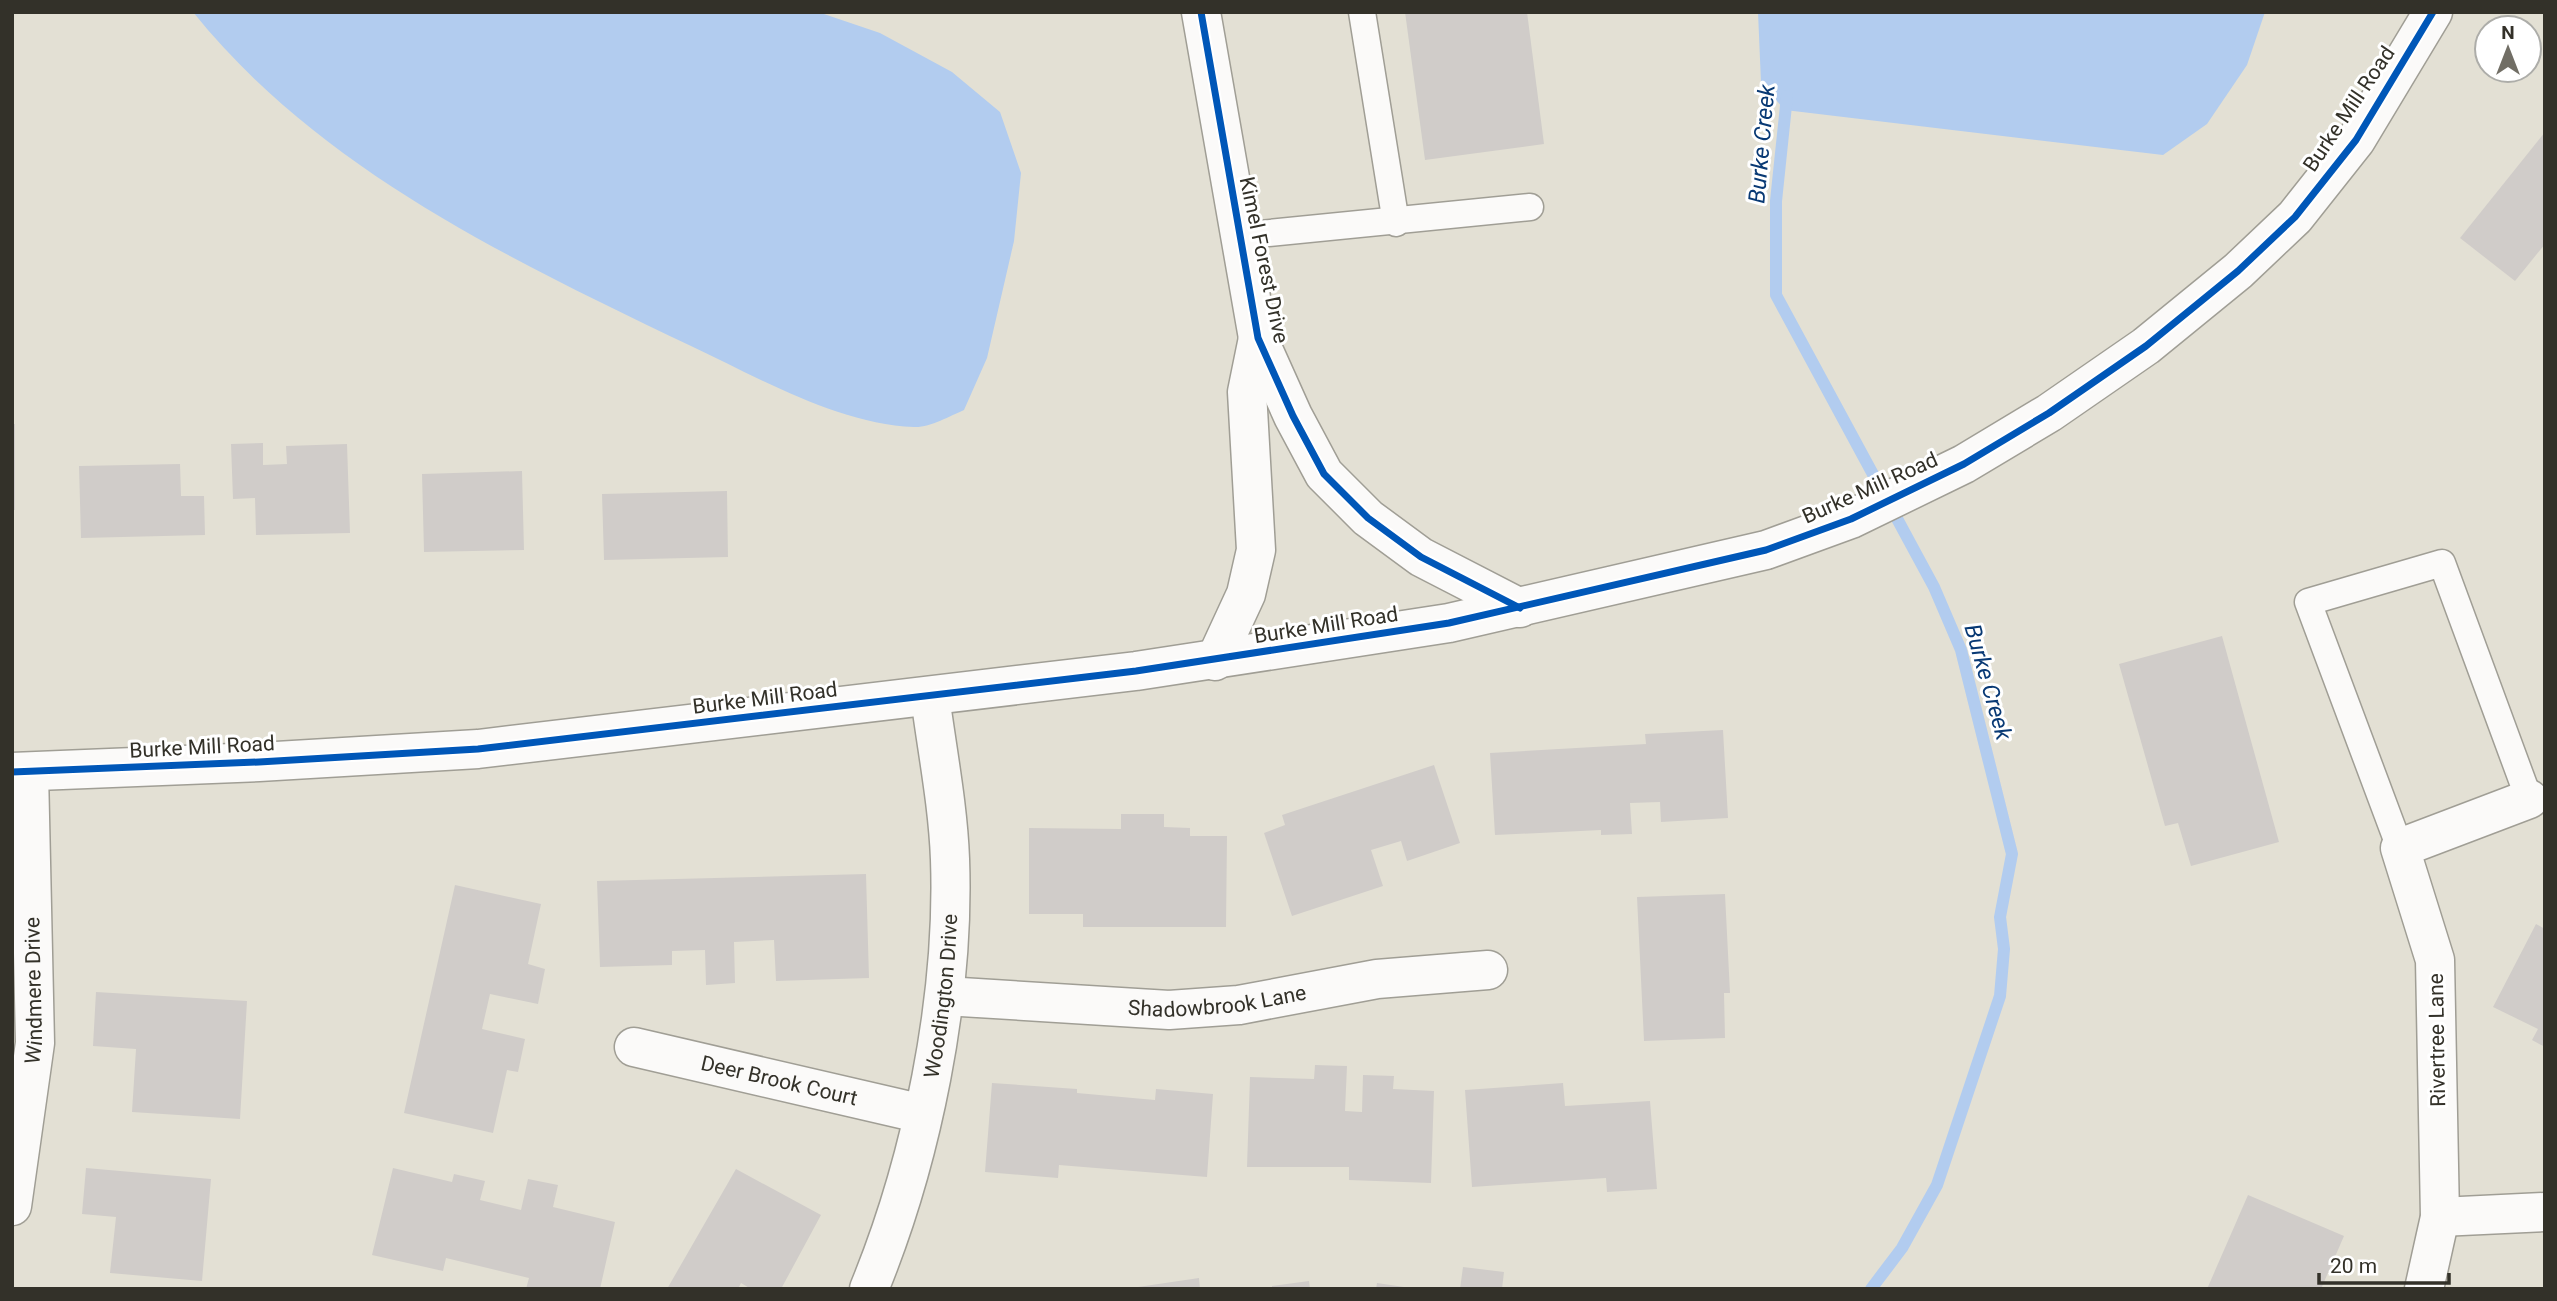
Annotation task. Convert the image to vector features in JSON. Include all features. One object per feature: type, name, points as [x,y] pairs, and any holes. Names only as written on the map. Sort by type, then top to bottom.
[{"type":"street","name":"Kimel Forest Drive","points":[[1201,12],[1258,338],[1324,474],[1368,518],[1421,557],[1520,608]]},
{"type":"street","name":"Burke Mill Road","points":[[21,772],[478,749],[1215,661],[1449,623],[1766,550],[1851,519],[1964,464],[2049,413],[2146,346],[2238,271],[2295,217],[2356,140],[2433,12]]},
{"type":"street","name":"Kimel Forest Drive","points":[[1215,661],[1246,594],[1256,550],[1247,392],[1258,338]]},
{"type":"street","name":"Woodington Drive","points":[[869,1289],[886,1249],[923,1114],[946,996],[950,858],[930,696]]},
{"type":"street","name":"Windmere Drive","points":[[12,1206],[35,1043],[21,772]]},
{"type":"street","points":[[2400,848],[2529,799]]},
{"type":"street","name":"Rivertree Lane","points":[[2400,848],[2435,960],[2440,1217],[2424,1289]]},
{"type":"street","name":"Shadowbrook Lane","points":[[946,996],[1169,1010],[1239,1005],[1377,979],[1488,970]]},
{"type":"street","name":"Deer Brook Court","points":[[634,1047],[923,1114]]},
{"type":"street","points":[[2440,1217],[2545,1212]]},
{"type":"lane","points":[[1362,12],[1396,223]]},
{"type":"lane","points":[[1239,236],[1396,223],[1530,207]]},
{"type":"lane","points":[[2400,848],[2308,602],[2442,563],[2529,799]]},
{"type":"water","points":[[193,12],[818,12],[880,33],[952,72],[1000,112],[1021,173],[1014,241],[987,358],[964,410],[920,427],[857,418],[771,385],[556,280],[422,206],[359,164],[299,119],[244,68]]},
{"type":"water","points":[[1758,12],[2265,12],[2247,65],[2207,124],[2163,155],[1785,110],[1761,83]]},
{"type":"building","points":[[1405,12],[1527,12],[1544,144],[1425,160]]},
{"type":"building","points":[[2545,132],[2545,244],[2515,281],[2460,238]]},
{"type":"building","points":[[12,424],[15,424],[15,510],[12,510]]},
{"type":"building","points":[[263,443],[263,465],[287,464],[286,446],[347,444],[350,533],[256,535],[255,498],[233,499],[231,444]]},
{"type":"building","points":[[180,464],[181,496],[204,496],[205,535],[81,538],[79,466]]},
{"type":"building","points":[[522,471],[524,550],[424,552],[422,474]]},
{"type":"building","points":[[727,491],[728,557],[604,560],[602,494]]},
{"type":"building","points":[[2222,636],[2279,842],[2191,866],[2178,823],[2165,826],[2119,664]]},
{"type":"building","points":[[1723,730],[1728,818],[1661,822],[1660,802],[1630,803],[1632,834],[1601,835],[1601,830],[1495,835],[1490,753],[1646,744],[1645,734]]},
{"type":"building","points":[[1434,765],[1460,843],[1407,861],[1401,841],[1371,850],[1383,886],[1292,916],[1264,833],[1285,825],[1282,815]]},
{"type":"building","points":[[1121,814],[1164,814],[1164,827],[1190,828],[1190,836],[1227,836],[1226,927],[1083,927],[1083,914],[1029,914],[1029,828],[1121,829]]},
{"type":"building","points":[[866,874],[869,978],[776,981],[774,940],[734,942],[735,983],[706,985],[705,950],[672,951],[672,965],[600,967],[597,881]]},
{"type":"building","points":[[455,885],[541,904],[528,964],[545,969],[538,1004],[490,994],[482,1029],[525,1039],[518,1072],[507,1070],[493,1133],[404,1113]]},
{"type":"building","points":[[1725,894],[1730,993],[1724,993],[1725,1038],[1644,1041],[1637,897]]},
{"type":"building","points":[[2536,924],[2545,929],[2545,1047],[2532,1040],[2538,1029],[2493,1007]]},
{"type":"building","points":[[96,992],[247,1001],[240,1119],[132,1112],[136,1049],[93,1046]]},
{"type":"building","points":[[1315,1065],[1347,1066],[1345,1111],[1362,1112],[1363,1075],[1394,1076],[1393,1089],[1434,1091],[1431,1183],[1349,1180],[1349,1167],[1247,1167],[1250,1077],[1314,1079]]},
{"type":"building","points":[[992,1083],[1077,1089],[1077,1093],[1155,1100],[1156,1089],[1213,1094],[1207,1177],[1059,1165],[1058,1178],[985,1172]]},
{"type":"building","points":[[1563,1083],[1565,1106],[1650,1101],[1657,1189],[1607,1192],[1606,1178],[1472,1187],[1465,1090]]},
{"type":"building","points":[[86,1168],[211,1179],[202,1281],[110,1273],[116,1217],[82,1214]]},
{"type":"building","points":[[393,1168],[452,1182],[454,1174],[485,1181],[480,1200],[521,1210],[528,1179],[558,1185],[553,1207],[615,1222],[600,1289],[526,1289],[529,1278],[446,1258],[443,1271],[372,1255]]},
{"type":"building","points":[[736,1169],[821,1215],[781,1289],[751,1289],[741,1283],[738,1289],[667,1289]]},
{"type":"building","points":[[2248,1195],[2344,1236],[2321,1289],[2207,1289]]},
{"type":"building","points":[[1463,1267],[1504,1272],[1502,1289],[1460,1289]]},
{"type":"building","points":[[1199,1278],[1200,1289],[1138,1289],[1138,1287]]},
{"type":"building","points":[[1309,1281],[1310,1289],[1272,1289],[1272,1286]]},
{"type":"building","points":[[1377,1283],[1404,1287],[1376,1289]]},
{"type":"waterway","name":"Burke Creek","points":[[1787,96],[1776,201],[1776,295],[1934,587],[1961,650],[2012,854],[2000,917],[2004,949],[2000,996],[1937,1185],[1902,1248],[1871,1289]]},
{"type":"cycle path","points":[[1201,12],[1258,338],[1293,416],[1324,474],[1368,518],[1421,557],[1520,608]]},
{"type":"cycle path","points":[[12,772],[259,762],[478,749],[1136,671],[1449,623],[1766,550],[1851,519],[1964,464],[2049,413],[2146,346],[2238,271],[2295,217],[2356,140],[2433,12]]}]
